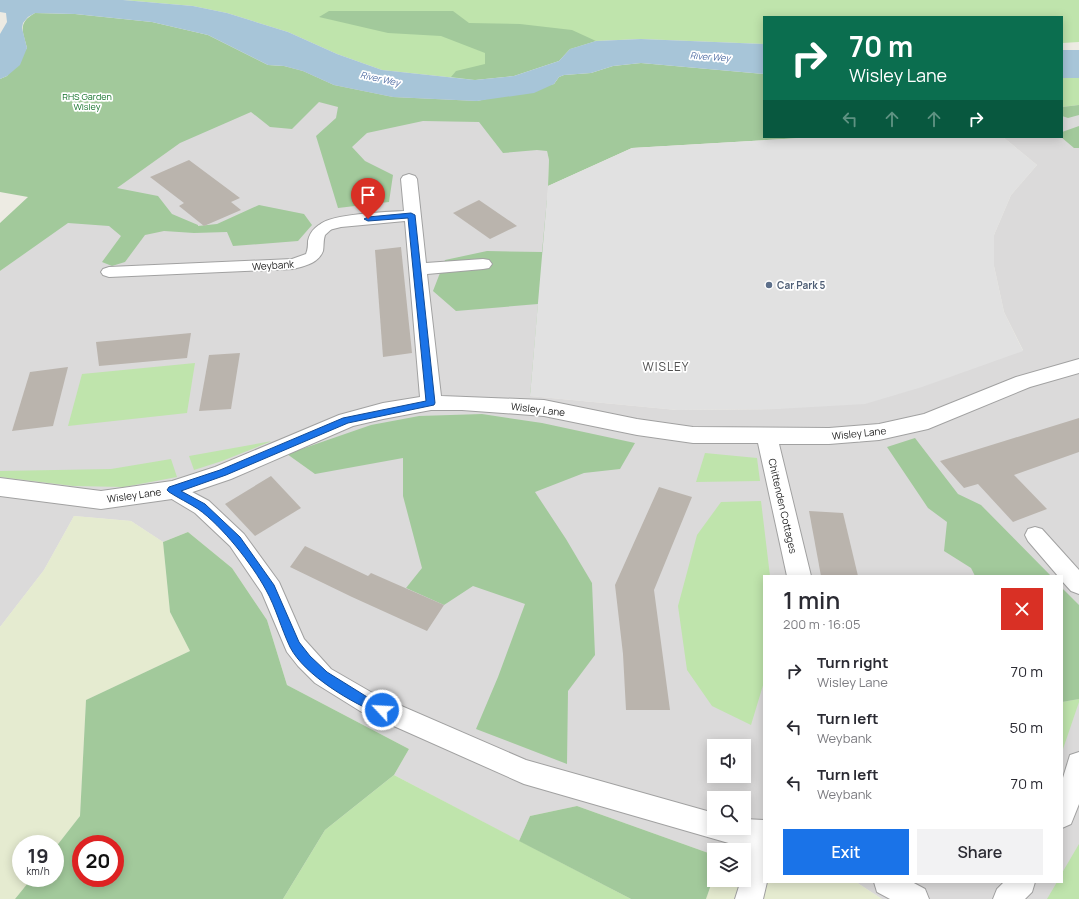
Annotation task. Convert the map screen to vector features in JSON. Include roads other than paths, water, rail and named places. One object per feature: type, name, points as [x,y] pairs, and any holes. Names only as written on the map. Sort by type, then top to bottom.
[{"type":"street","points":[[409,179],[411,215],[418,269],[431,403]]},
{"type":"street","name":"Weybank","points":[[329,224],[411,215]]},
{"type":"street","points":[[418,269],[483,264]]},
{"type":"street","name":"Wisley Lane","points":[[0,487],[101,500],[172,490],[223,473],[346,420],[431,403],[462,403],[544,408],[637,427],[686,434],[767,437],[830,436],[879,432],[903,428],[935,418],[1022,382],[1079,366]]},
{"type":"street","name":"Chittenden Cottages","points":[[767,437],[799,575]]},
{"type":"lane","name":"Weybank","points":[[109,272],[293,264],[308,260],[314,255],[317,250],[316,237],[320,230],[329,224]]},
{"type":"lane","points":[[172,490],[202,507],[237,540],[271,588],[295,645],[323,676],[342,688],[368,704],[524,772],[707,824]]},
{"type":"lane","points":[[1035,535],[1079,585]]},
{"type":"lane","points":[[1063,812],[1079,764]]},
{"type":"lane","points":[[751,832],[763,833]]},
{"type":"lane","points":[[749,899],[763,848]]},
{"type":"lane","points":[[889,883],[915,899]]},
{"type":"lane","points":[[1007,899],[1021,883]]},
{"type":"water","name":"River Wey","points":[[0,0],[123,0],[193,6],[227,13],[288,32],[337,54],[382,70],[475,80],[514,76],[559,61],[570,49],[596,41],[641,39],[763,44],[763,74],[641,63],[613,66],[591,73],[564,75],[559,77],[554,84],[534,93],[477,101],[393,97],[334,85],[303,71],[284,66],[268,65],[208,35],[152,22],[75,14],[35,13],[28,17],[23,23],[22,28],[27,48],[20,65],[7,76],[0,79],[0,34],[7,22],[6,13],[0,12]]},
{"type":"water","points":[[1063,50],[1079,50],[1079,78],[1063,78]]},
{"type":"place","name":"Car Park 5","points":[[769,285]]},
{"type":"district","name":"WISLEY","points":[[666,367]]},
{"type":"park label","name":"RHS Garden Wisley","points":[[87,102]]}]
